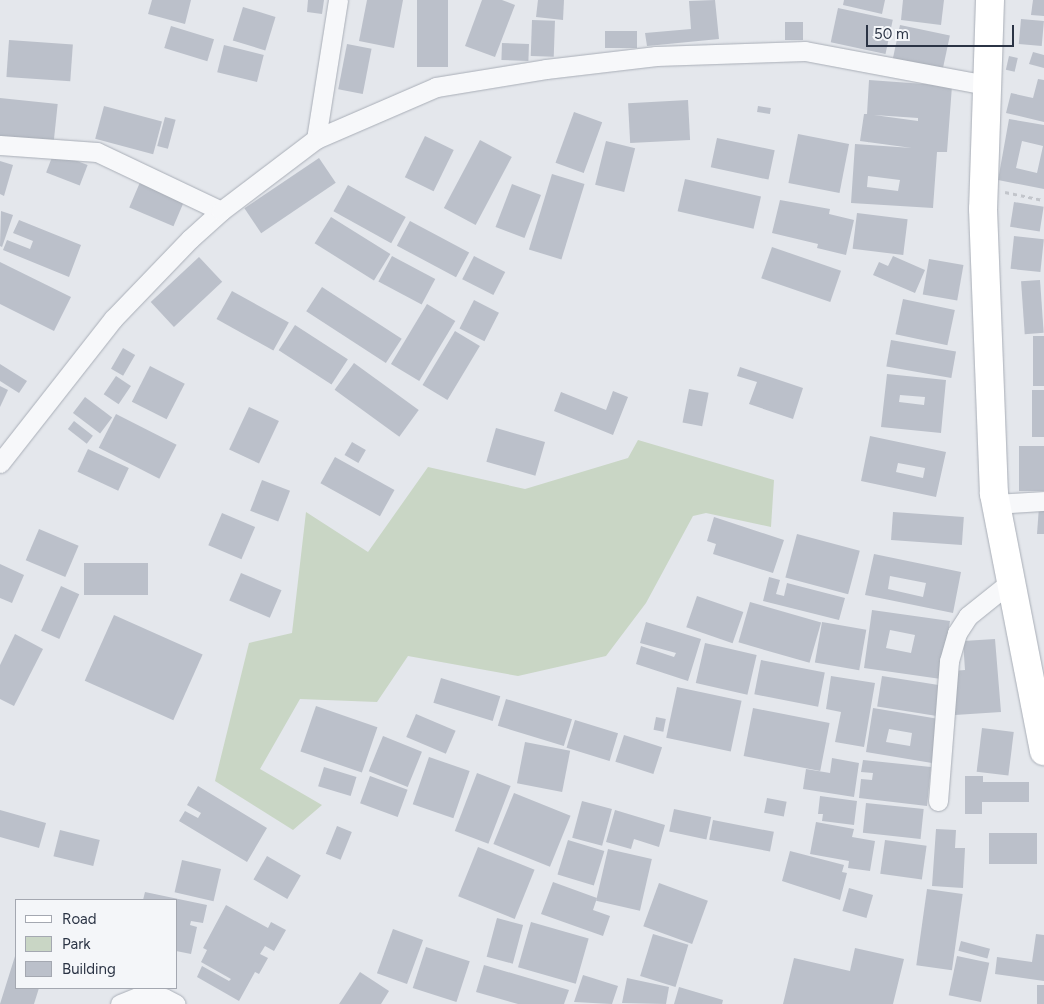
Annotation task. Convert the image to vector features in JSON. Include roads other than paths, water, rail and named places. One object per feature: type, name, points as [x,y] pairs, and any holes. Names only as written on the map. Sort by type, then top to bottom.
[{"type":"main road","points":[[990,0],[984,188],[986,308],[996,504],[1009,583],[1044,751]]},
{"type":"street","points":[[316,139],[338,0]]},
{"type":"street","points":[[0,463],[113,320],[190,239],[221,211],[316,139],[436,87],[546,69],[656,56],[805,51],[986,85]]},
{"type":"street","points":[[0,145],[97,152],[221,211]]},
{"type":"street","points":[[996,504],[1044,501]]},
{"type":"street","points":[[938,801],[949,661],[957,633],[968,616],[1009,583]]},
{"type":"street","points":[[120,1004],[140,996],[164,998],[176,1004]]}]
